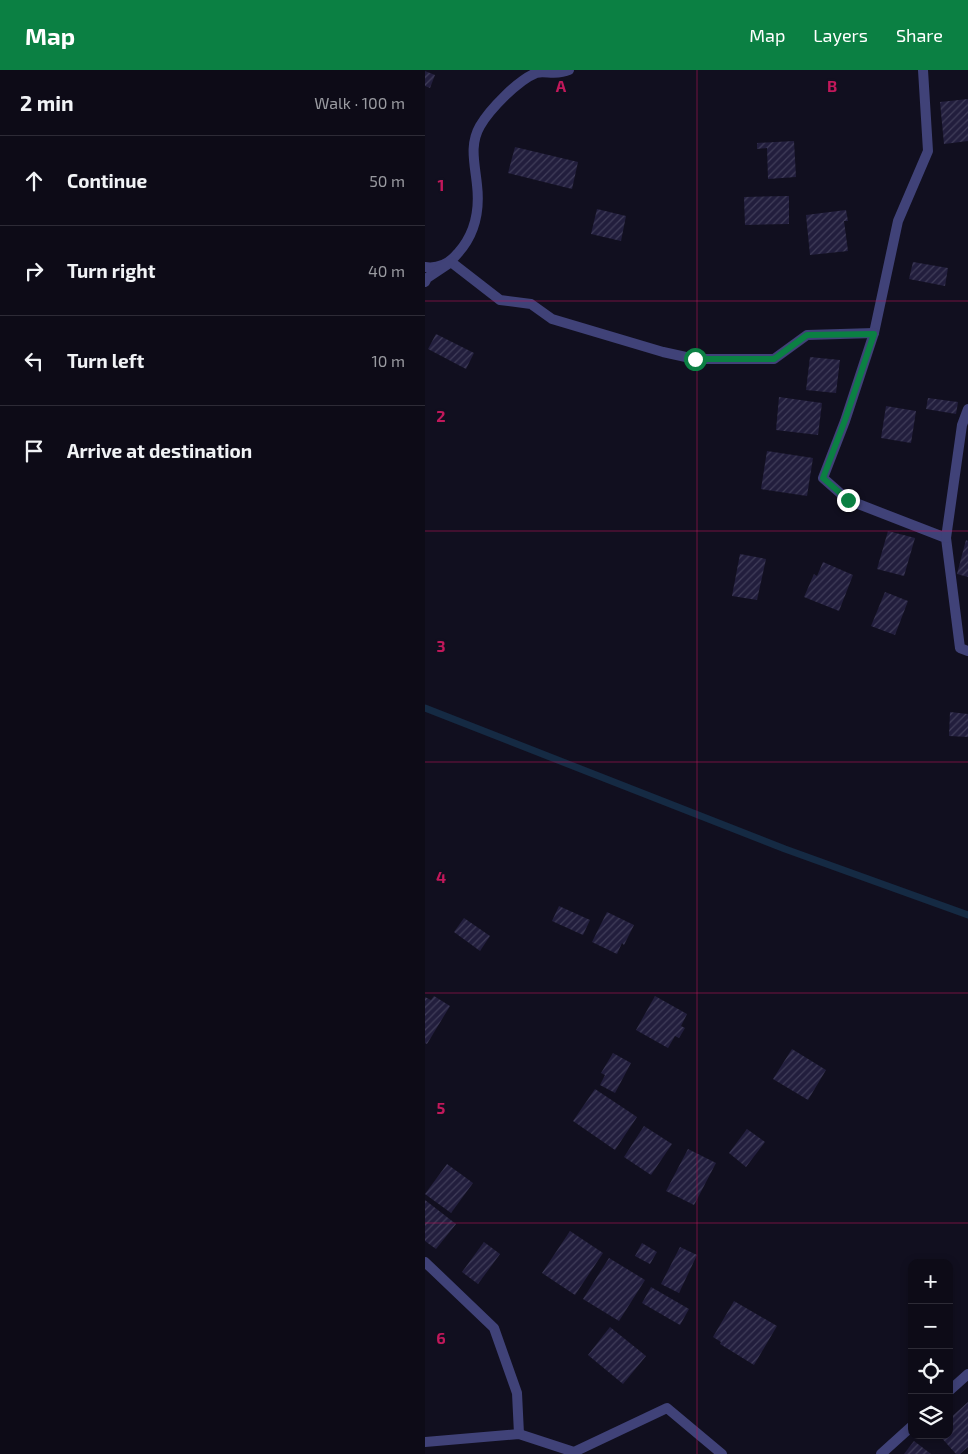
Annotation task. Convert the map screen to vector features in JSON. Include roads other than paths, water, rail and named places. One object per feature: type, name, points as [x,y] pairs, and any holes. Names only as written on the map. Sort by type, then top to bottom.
[{"type":"street","points":[[425,282],[427,278],[451,262],[468,242],[477,219],[477,187],[472,153],[480,126],[506,94],[537,72],[561,74],[569,70]]},
{"type":"street","points":[[923,70],[928,151],[898,221],[874,334],[823,478],[848,500],[946,538]]},
{"type":"street","points":[[425,267],[433,268],[451,262]]},
{"type":"street","points":[[451,262],[499,300],[531,304],[552,319],[663,352],[695,359],[774,359],[807,335],[874,334]]},
{"type":"street","points":[[968,409],[962,425],[946,538],[961,648],[968,651]]},
{"type":"street","points":[[425,1262],[494,1328],[517,1393],[519,1434]]},
{"type":"street","points":[[953,1387],[968,1374]]},
{"type":"street","points":[[425,1442],[519,1434],[574,1452],[667,1408],[722,1454]]},
{"type":"street","points":[[881,1454],[908,1430]]},
{"type":"waterway","points":[[425,708],[785,849],[968,915]]}]
